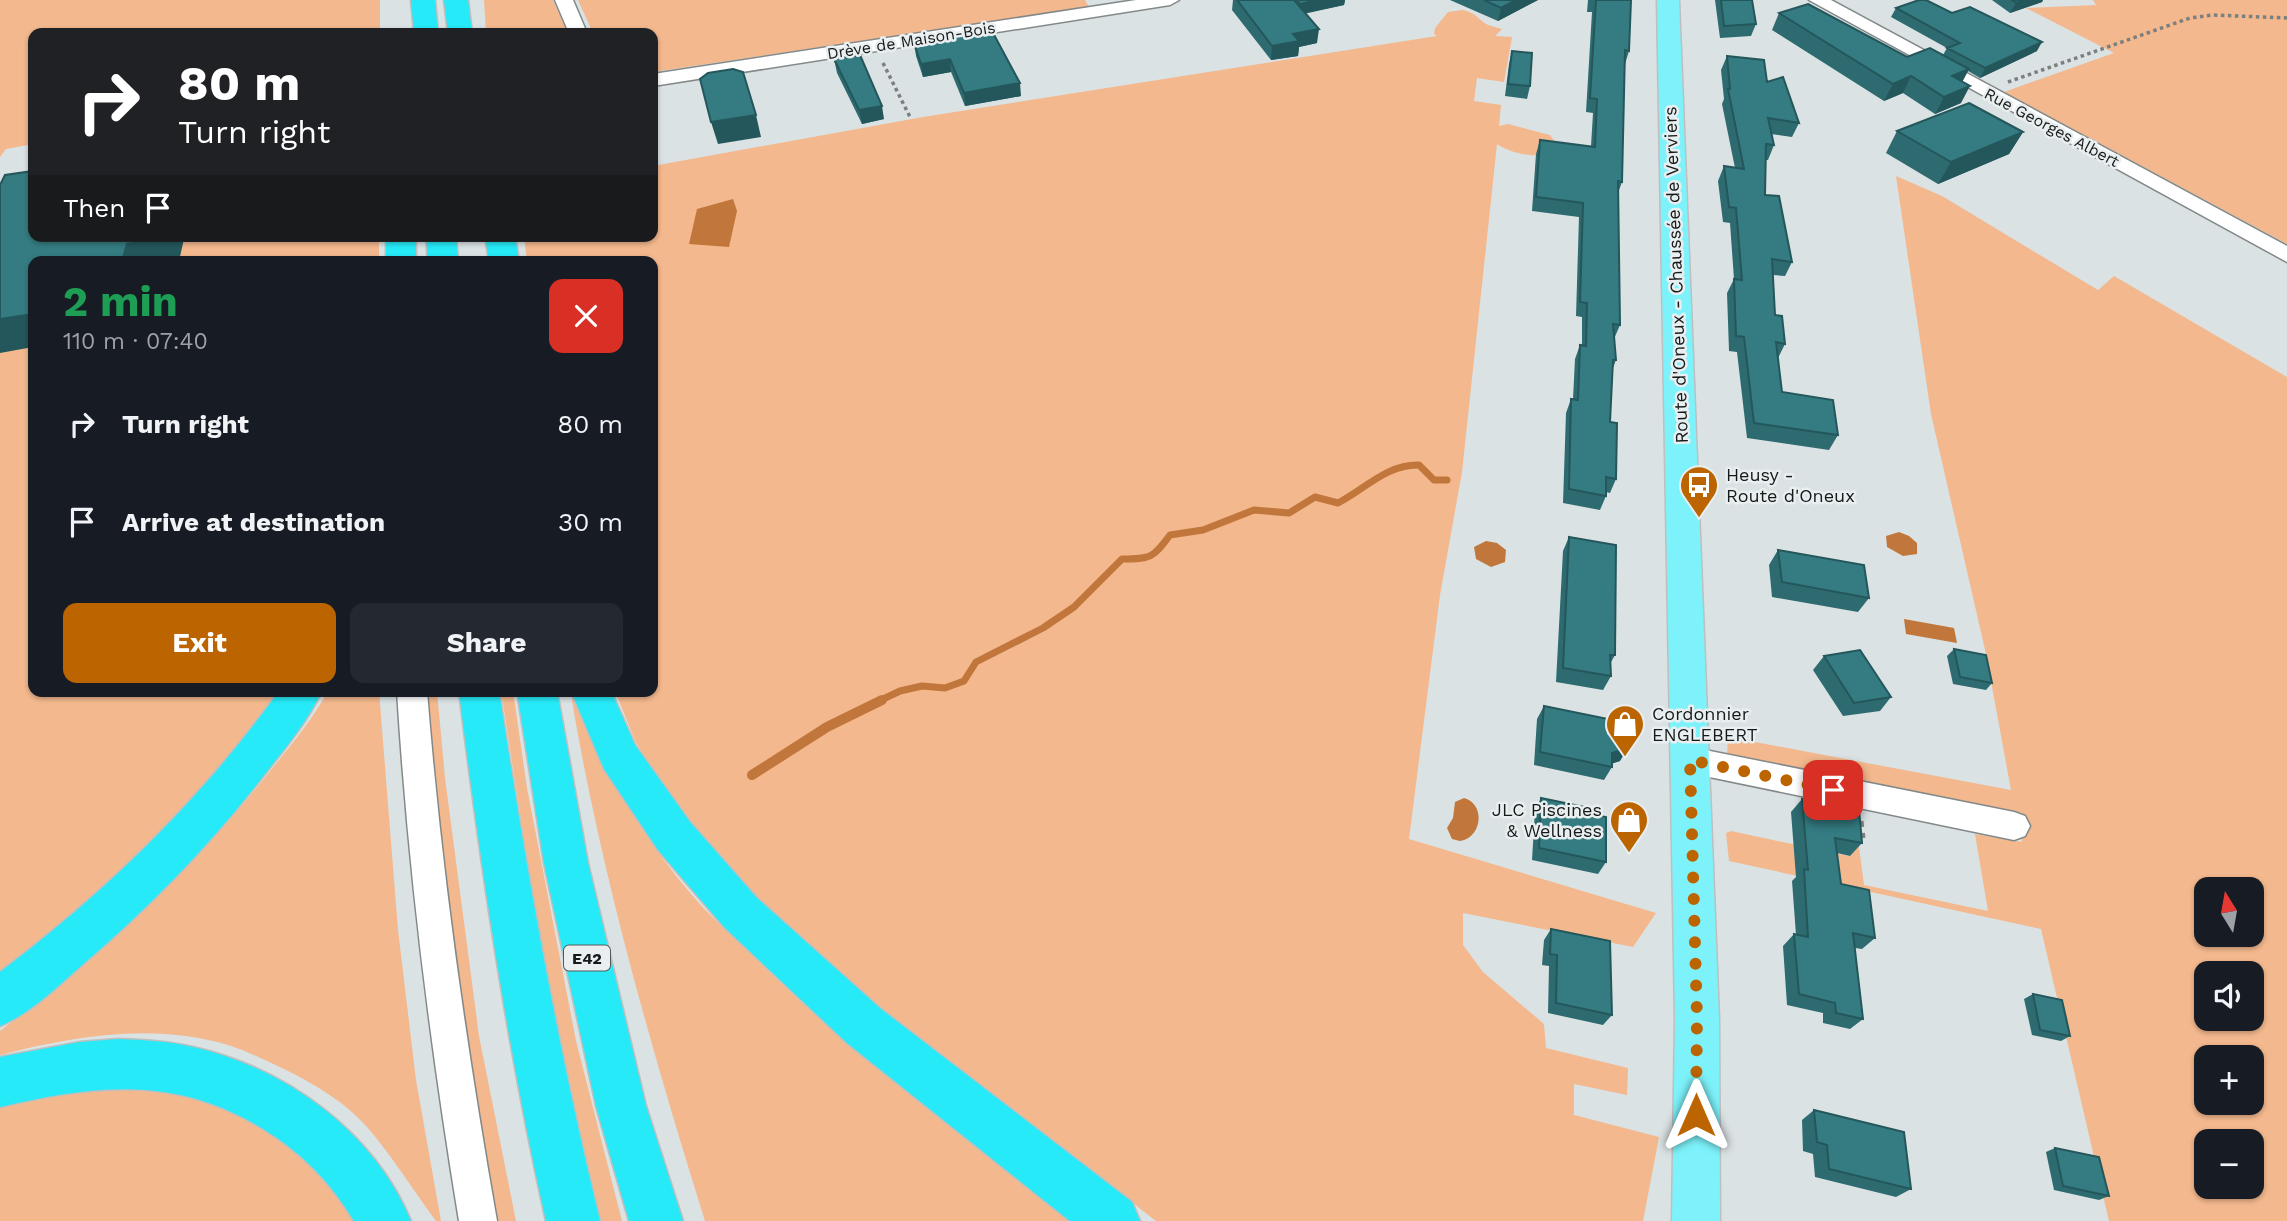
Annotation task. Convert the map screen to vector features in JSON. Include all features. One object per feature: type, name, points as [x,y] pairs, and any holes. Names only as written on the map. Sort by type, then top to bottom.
[{"type":"highway","points":[[403,28],[404,0]]},
{"type":"highway","points":[[423,0],[426,28]]},
{"type":"highway","points":[[456,0],[459,28]]},
{"type":"highway","points":[[0,1002],[59,955],[151,872],[257,756],[298,697]]},
{"type":"highway","points":[[480,697],[505,886],[552,1137],[572,1221]]},
{"type":"highway","name":"E42","points":[[538,697],[566,863],[615,1079],[656,1221]]},
{"type":"highway","points":[[594,697],[619,756],[674,836],[741,912],[864,1026],[1113,1221]]},
{"type":"highway","points":[[0,1082],[68,1067],[99,1064],[172,1066],[210,1075],[251,1091],[320,1138],[348,1165],[384,1221]]},
{"type":"main road","name":"Route d'Oneux - Chaussée de Verviers","points":[[1668,0],[1697,1018],[1696,1221]]},
{"type":"street","points":[[564,0],[576,28]]},
{"type":"street","name":"Drève de Maison-Bois","points":[[658,79],[1170,0]]},
{"type":"street","name":"Rue Georges Albert","points":[[1818,0],[2287,255]]},
{"type":"street","points":[[412,697],[418,801],[433,941],[478,1221]]},
{"type":"street","points":[[1690,760],[2014,826]]},
{"type":"path","points":[[1984,90],[2190,18],[2213,15],[2287,19]]},
{"type":"path","points":[[875,46],[911,119]]},
{"type":"shaded area","points":[[0,0],[380,0],[380,28],[28,28],[28,145],[6,149],[0,157]]},
{"type":"shaded area","points":[[484,0],[553,0],[566,28],[486,28]]},
{"type":"shaded area","points":[[578,0],[1085,0],[1089,7],[658,71],[658,28],[591,28]]},
{"type":"shaded area","points":[[2093,0],[2287,0],[2287,244],[2004,92],[2114,53],[2026,8],[2096,5]]},
{"type":"shaded area","points":[[1462,10],[1472,13],[1487,25],[1502,29],[1495,36],[1512,37],[1504,82],[1477,78],[1474,101],[1501,105],[1499,126],[1508,124],[1550,135],[1560,149],[1545,154],[1528,155],[1497,144],[1462,472],[1440,595],[1409,839],[1656,913],[1633,947],[1463,913],[1463,945],[1483,972],[1544,1024],[1546,1048],[1628,1068],[1627,1095],[1574,1084],[1574,1115],[1659,1137],[1643,1221],[1156,1221],[847,982],[752,896],[666,793],[635,741],[617,697],[658,697],[658,256],[526,256],[525,242],[658,242],[658,165],[923,117],[1437,36],[1434,34],[1435,28],[1448,12]]},
{"type":"shaded area","points":[[1896,176],[1942,196],[2098,290],[2114,276],[2287,377],[2287,1221],[2109,1221],[2041,929],[1729,861],[1726,833],[1731,831],[1849,856],[1856,825],[1864,885],[1988,911],[1975,834],[2022,842],[2019,826],[1727,757],[1728,737],[2011,790],[1986,654],[1931,414]]},
{"type":"shaded area","points":[[0,192],[28,229],[28,242],[379,242],[379,256],[28,256],[28,697],[284,697],[213,790],[0,988]]},
{"type":"shaded area","points":[[733,199],[737,211],[729,247],[689,244],[697,209]]},
{"type":"shaded area","points":[[1899,532],[1917,543],[1917,554],[1903,556],[1887,547],[1886,536]]},
{"type":"shaded area","points":[[1486,541],[1497,543],[1506,550],[1505,562],[1491,567],[1476,559],[1474,547]]},
{"type":"shaded area","points":[[1904,619],[1954,628],[1957,643],[1906,634]]},
{"type":"shaded area","points":[[324,697],[379,697],[398,930],[416,1080],[441,1221],[436,1221],[394,1161],[349,1109],[306,1080],[238,1048],[202,1039],[144,1033],[86,1037],[0,1055],[0,1031],[70,974],[170,882],[233,816]]},
{"type":"shaded area","points":[[425,697],[438,697],[445,778],[479,1036],[516,1221],[496,1221],[454,976]]},
{"type":"shaded area","points":[[502,697],[514,697],[527,788],[576,1041],[622,1221],[600,1221],[599,1218],[541,950]]},
{"type":"shaded area","points":[[571,697],[596,748],[639,824],[673,872],[705,910],[825,1023],[946,1124],[1070,1221],[705,1221],[629,960],[583,762]]},
{"type":"shaded area","points":[[1464,798],[1476,807],[1478,821],[1473,834],[1460,841],[1452,839],[1447,828],[1453,818],[1455,802]]},
{"type":"shaded area","points":[[183,1086],[294,1142],[359,1221],[0,1221],[0,1095],[24,1088]]},
{"type":"building","points":[[1237,0],[1294,0],[1319,29],[1293,34],[1299,41],[1272,46]]},
{"type":"building","points":[[1297,0],[1318,0],[1300,4]]},
{"type":"building","points":[[1484,0],[1516,0],[1501,8]]},
{"type":"building","points":[[1596,0],[1631,0],[1629,51],[1625,50],[1622,182],[1618,181],[1620,325],[1613,324],[1616,360],[1613,360],[1610,422],[1617,423],[1616,479],[1606,477],[1606,496],[1569,489],[1571,399],[1578,400],[1580,345],[1586,346],[1587,303],[1580,302],[1583,203],[1536,197],[1540,140],[1595,147],[1597,99],[1590,98]]},
{"type":"building","points":[[1721,0],[1752,0],[1756,24],[1724,26]]},
{"type":"building","points":[[1926,0],[1952,13],[1970,7],[2042,42],[1985,68],[1947,48],[1960,43],[1896,8]]},
{"type":"building","points":[[1808,4],[1907,57],[1930,48],[1969,69],[1952,76],[1970,86],[1944,97],[1911,76],[1893,84],[1779,13]]},
{"type":"building","points":[[992,31],[1020,83],[964,93],[950,59],[921,64],[914,43]]},
{"type":"building","points":[[1512,51],[1532,53],[1530,86],[1508,84]]},
{"type":"building","points":[[860,55],[882,106],[859,110],[834,59]]},
{"type":"building","points":[[1727,56],[1764,60],[1767,82],[1783,77],[1799,123],[1768,118],[1774,145],[1766,144],[1765,195],[1779,196],[1792,262],[1772,259],[1775,315],[1782,316],[1785,344],[1776,342],[1782,392],[1833,400],[1838,435],[1754,423],[1744,337],[1736,336],[1734,279],[1742,280],[1736,208],[1729,207],[1724,166],[1744,169],[1728,89]]},
{"type":"building","points":[[733,69],[743,72],[756,115],[711,122],[700,79],[708,73]]},
{"type":"building","points":[[1969,103],[2023,132],[1951,162],[1897,131]]},
{"type":"building","points":[[28,172],[28,242],[139,242],[127,244],[123,256],[28,256],[28,315],[0,319],[0,185],[5,175]]},
{"type":"building","points":[[1569,537],[1616,545],[1615,655],[1610,655],[1611,676],[1563,668]]},
{"type":"building","points":[[1778,550],[1864,565],[1869,598],[1782,582]]},
{"type":"building","points":[[1954,649],[1986,655],[1992,683],[1960,677]]},
{"type":"building","points":[[1860,650],[1891,697],[1854,703],[1824,656]]},
{"type":"building","points":[[1544,706],[1613,720],[1613,733],[1628,748],[1612,753],[1612,767],[1540,752]]},
{"type":"building","points":[[1817,787],[1849,793],[1851,809],[1859,810],[1862,843],[1835,838],[1841,884],[1869,890],[1875,938],[1853,933],[1863,1019],[1836,1013],[1835,1003],[1799,994],[1794,934],[1808,937],[1804,869],[1808,870],[1802,799],[1819,802]]},
{"type":"building","points":[[1541,798],[1585,807],[1585,813],[1606,817],[1606,862],[1539,848]]},
{"type":"building","points":[[1551,929],[1610,941],[1612,1015],[1556,1003],[1557,955],[1550,954]]},
{"type":"building","points":[[2033,994],[2062,1000],[2070,1036],[2040,1030]]},
{"type":"building","points":[[1814,1110],[1904,1132],[1911,1189],[1829,1169],[1827,1145],[1817,1142]]},
{"type":"building","points":[[2055,1148],[2099,1157],[2109,1196],[2063,1186]]},
{"type":"waterway","points":[[879,701],[900,691],[922,686],[945,688],[964,681],[976,662],[1043,628],[1074,607],[1122,559],[1150,556],[1170,535],[1203,530],[1254,510],[1289,513],[1315,497],[1338,503],[1386,473],[1407,466],[1419,465],[1434,480],[1447,480]]},
{"type":"waterway","points":[[752,775],[827,727],[882,700]]},
{"type":"place","name":"Heusy - Route d'Oneux","points":[[1699,519]]},
{"type":"place","name":"Cordonnier ENGLEBERT","points":[[1625,758]]},
{"type":"place","name":"JLC Piscines & Wellness","points":[[1629,854]]},
{"type":"route","points":[[1696,1115],[1697,1018],[1690,760],[1833,790]]}]
